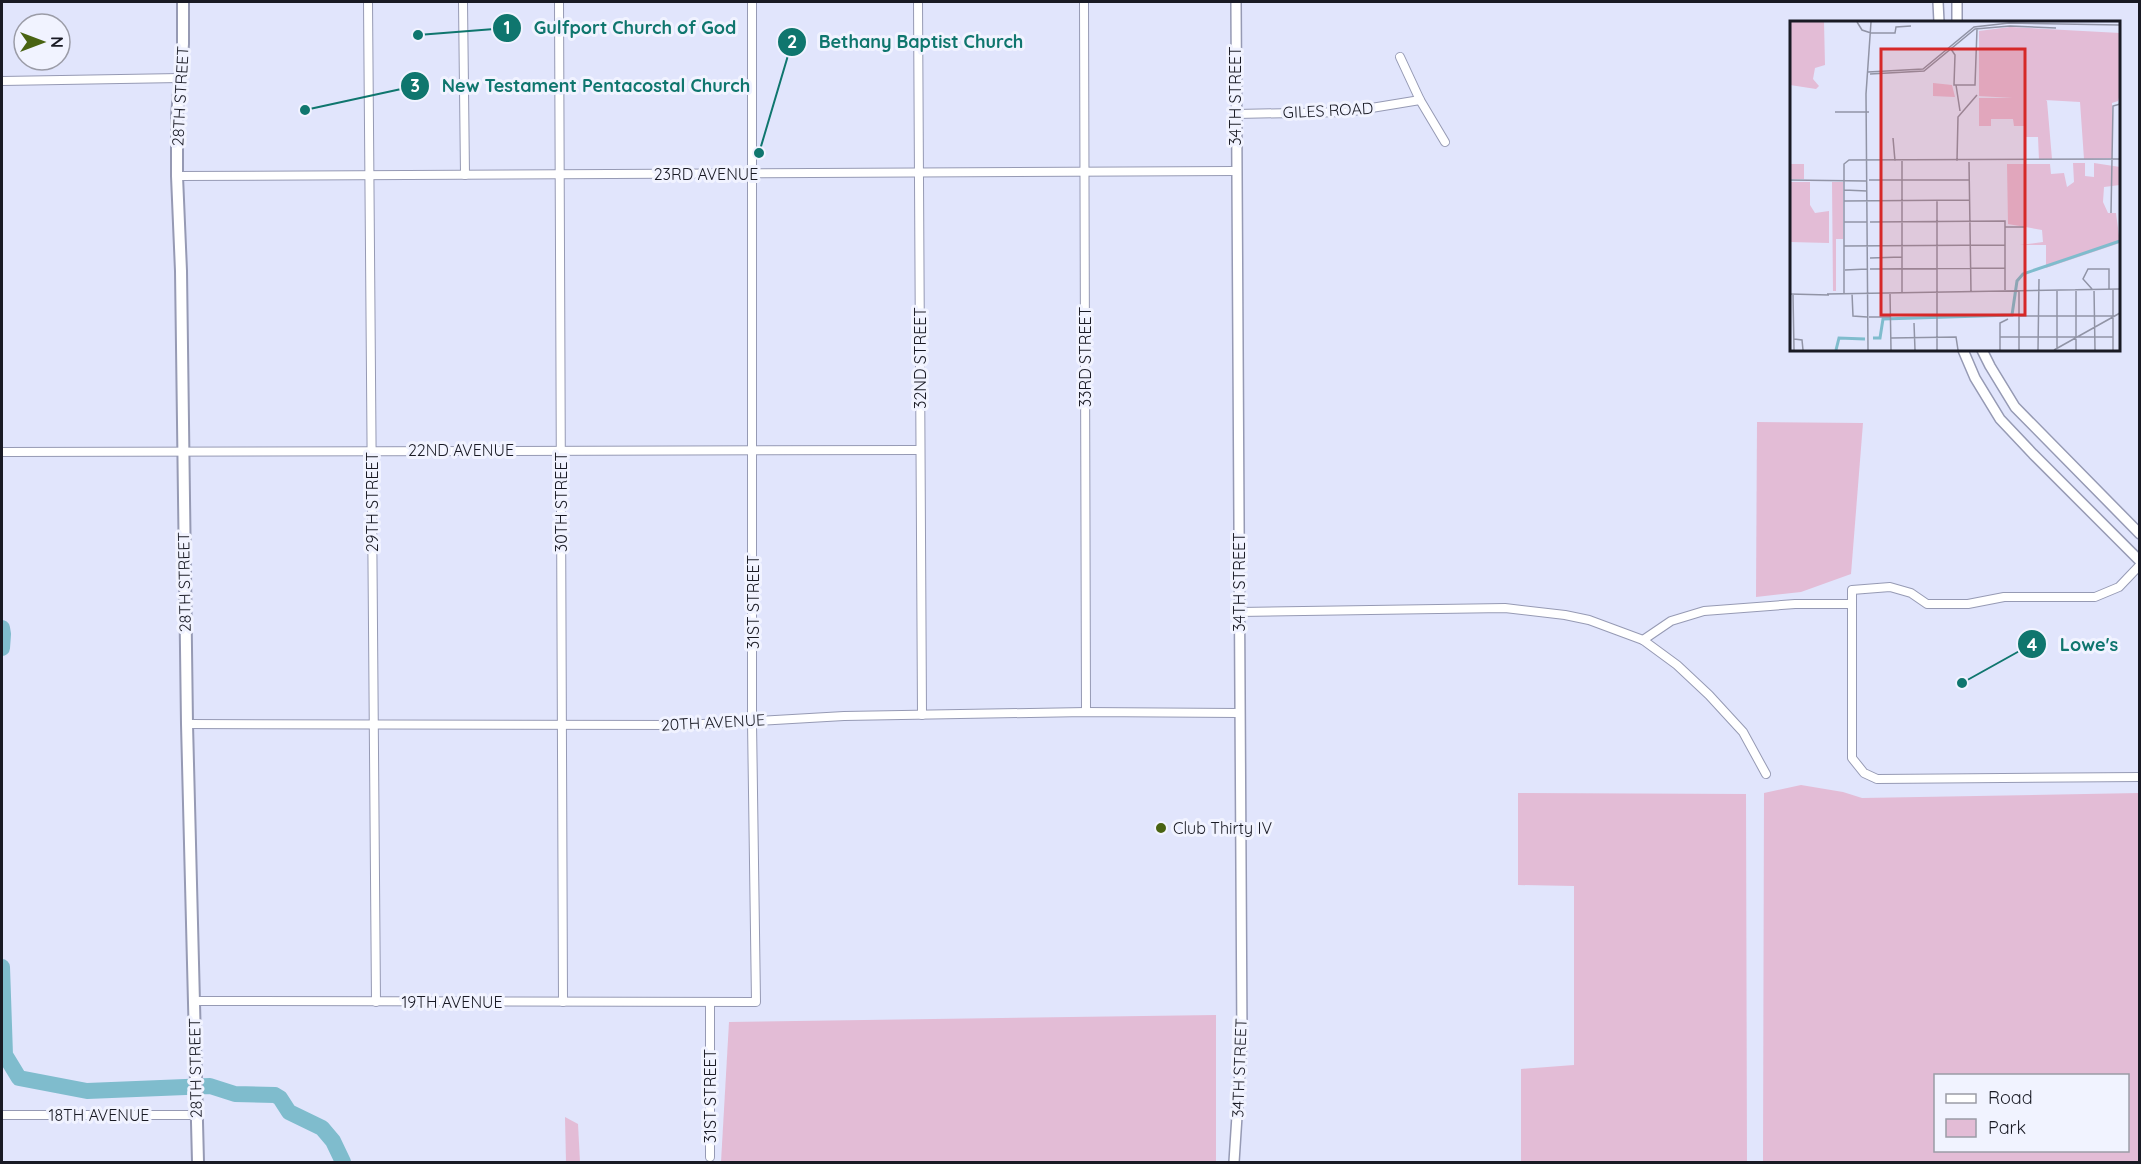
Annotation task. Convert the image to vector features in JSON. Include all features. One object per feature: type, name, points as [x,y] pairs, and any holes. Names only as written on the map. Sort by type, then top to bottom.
[{"type":"main road","name":"28TH STREET","points":[[183,2],[177,116],[177,176],[181,271],[187,724],[198,1162]]},
{"type":"street","name":"29TH STREET","points":[[368,2],[376,1002]]},
{"type":"street","points":[[463,2],[465,175]]},
{"type":"street","name":"30TH STREET","points":[[559,2],[563,1002]]},
{"type":"street","name":"31ST STREET","points":[[710,1157],[710,1002],[756,1002],[752,722],[752,2]]},
{"type":"street","name":"32ND STREET","points":[[918,2],[922,715]]},
{"type":"street","name":"33RD STREET","points":[[1084,2],[1086,712]]},
{"type":"street","name":"34TH STREET","points":[[1234,1162],[1242,1039],[1236,2]]},
{"type":"street","points":[[1938,2],[1939,21]]},
{"type":"street","points":[[1957,2],[1957,21]]},
{"type":"street","points":[[1400,57],[1420,100],[1445,142]]},
{"type":"street","points":[[2,81],[180,78]]},
{"type":"street","name":"GILES ROAD","points":[[1236,114],[1347,112],[1420,100]]},
{"type":"street","name":"23RD AVENUE","points":[[177,176],[1236,171]]},
{"type":"street","points":[[1963,351],[1975,378],[2000,419],[2139,561]]},
{"type":"street","points":[[1982,351],[2015,406],[2139,534]]},
{"type":"street","name":"22ND AVENUE","points":[[4,452],[920,450]]},
{"type":"street","points":[[2139,565],[2119,587],[2095,597],[2004,597],[1968,604],[1927,604],[1911,593],[1890,587],[1852,590],[1852,758],[1864,773],[1877,779],[2139,777]]},
{"type":"street","points":[[1643,640],[1671,621],[1704,610],[1795,604],[1852,604]]},
{"type":"street","points":[[1239,612],[1505,608],[1589,620],[1643,640],[1677,665],[1743,732],[1766,774]]},
{"type":"street","name":"20TH AVENUE","points":[[187,724],[685,725],[844,716],[1086,712],[1239,713]]},
{"type":"street","name":"19TH AVENUE","points":[[194,1001],[710,1002]]},
{"type":"street","name":"18TH AVENUE","points":[[2,1115],[196,1115]]},
{"type":"green space","points":[[1757,422],[1863,423],[1851,574],[1801,592],[1756,597]]},
{"type":"green space","points":[[1801,785],[1843,792],[1862,798],[2139,793],[2139,1162],[1763,1162],[1764,793]]},
{"type":"green space","points":[[1518,793],[1746,794],[1747,1162],[1521,1162],[1521,1069],[1574,1065],[1574,886],[1518,885]]},
{"type":"green space","points":[[1216,1015],[1216,1162],[721,1162],[729,1022]]},
{"type":"green space","points":[[565,1117],[578,1124],[580,1162],[566,1162]]},
{"type":"waterway","points":[[2,628],[2,648]]},
{"type":"waterway","points":[[2,967],[5,1055],[19,1078],[87,1091],[210,1086],[235,1094],[275,1095],[280,1098],[289,1112],[322,1128],[333,1141],[343,1162]]},
{"type":"place","name":"Gulfport Church of God","points":[[418,35]]},
{"type":"place","name":"New Testament Pentacostal Church","points":[[305,110]]},
{"type":"place","name":"Bethany Baptist Church","points":[[759,153]]},
{"type":"place","name":"Lowe's","points":[[1962,683]]},
{"type":"place","name":"Club Thirty IV","points":[[1161,828]]}]
